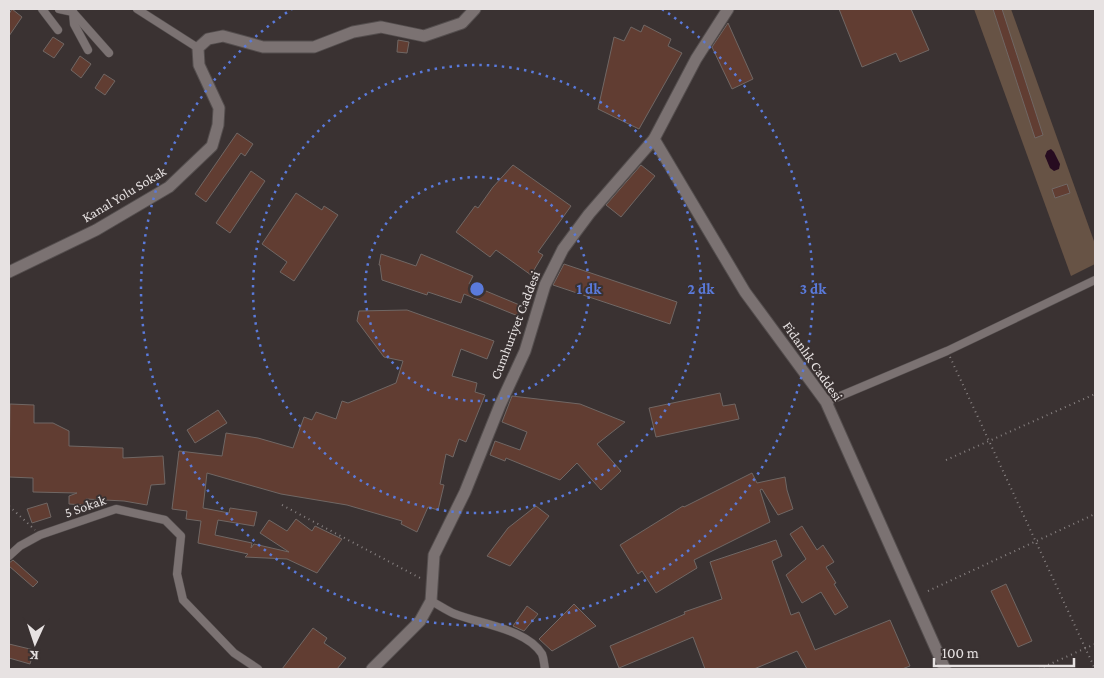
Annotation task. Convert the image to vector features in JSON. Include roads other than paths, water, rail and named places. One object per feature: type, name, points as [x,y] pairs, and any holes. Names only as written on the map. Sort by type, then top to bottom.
[{"type":"street","points":[[42,9],[58,30]]},
{"type":"street","points":[[59,9],[72,11],[109,53]]},
{"type":"street","points":[[137,9],[198,48],[208,39],[223,36],[263,47],[314,48],[353,32],[381,27],[424,36],[462,23],[475,9]]},
{"type":"street","name":"Cumhuriyet Caddesi","points":[[372,669],[420,621],[431,600],[434,555],[465,492],[500,405],[525,351],[545,285],[563,249],[590,214],[654,139],[696,60],[728,9]]},
{"type":"street","points":[[72,11],[74,24],[88,50]]},
{"type":"street","name":"Kanal Yolu Sokak","points":[[9,272],[96,230],[169,187],[212,146],[218,125],[219,108],[199,65],[198,48]]},
{"type":"street","name":"Fidanlık Caddesi","points":[[654,139],[745,292],[826,402],[945,669]]},
{"type":"street","points":[[826,402],[947,351],[1095,280]]},
{"type":"street","name":"5 Sokak","points":[[9,556],[20,546],[40,535],[116,509],[164,520],[181,536],[177,574],[183,600],[234,653],[258,669]]},
{"type":"street","points":[[431,600],[455,614],[491,624],[525,639],[536,647],[543,656],[545,669]]}]
